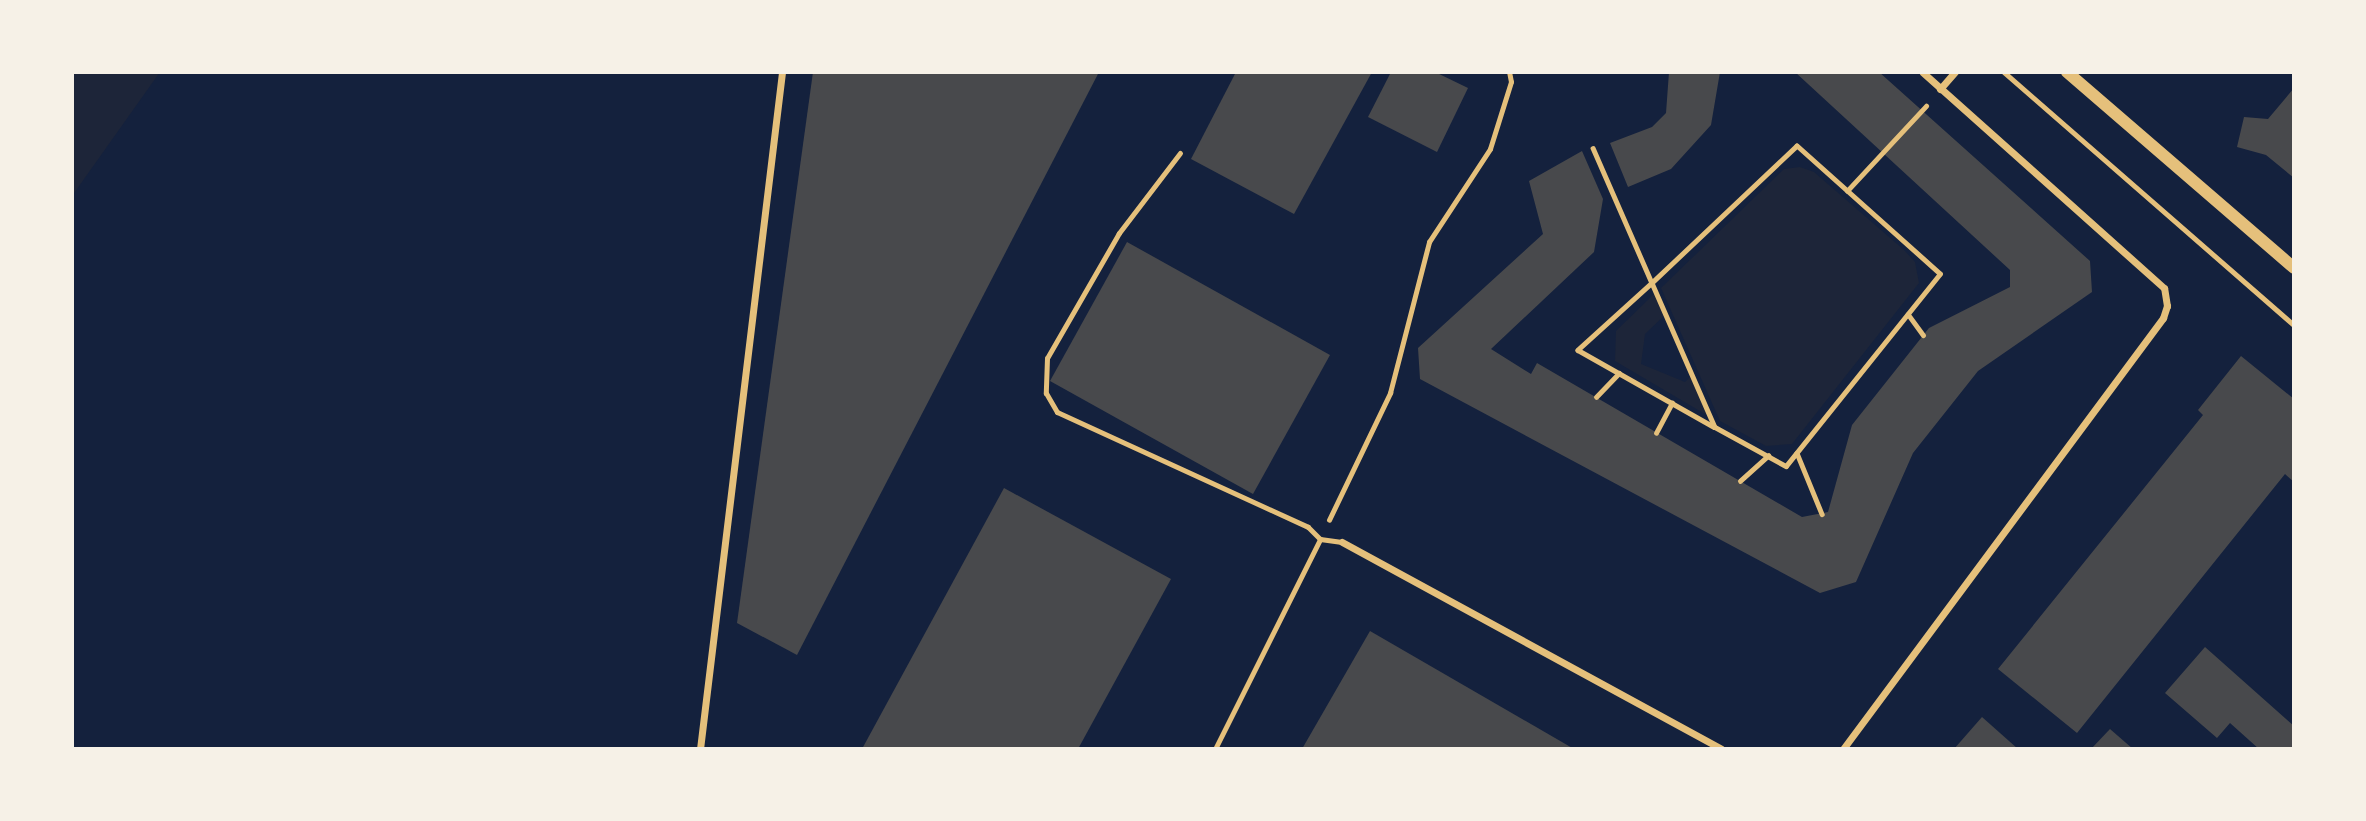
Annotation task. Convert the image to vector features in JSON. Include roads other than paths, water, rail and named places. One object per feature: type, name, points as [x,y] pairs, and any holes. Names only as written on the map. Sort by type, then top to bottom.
[{"type":"street","points":[[700,749],[782,72]]},
{"type":"street","points":[[1843,749],[2163,318],[2167,306],[2164,288],[1922,72]]},
{"type":"street","points":[[1940,89],[1955,72]]},
{"type":"street","points":[[2067,72],[2294,268]]},
{"type":"street","points":[[1342,542],[1721,749]]},
{"type":"lane","points":[[1180,153],[1119,233],[1047,358],[1046,393],[1058,412],[1308,527],[1320,539],[1342,542]]},
{"type":"lane","points":[[1215,749],[1320,539]]}]
